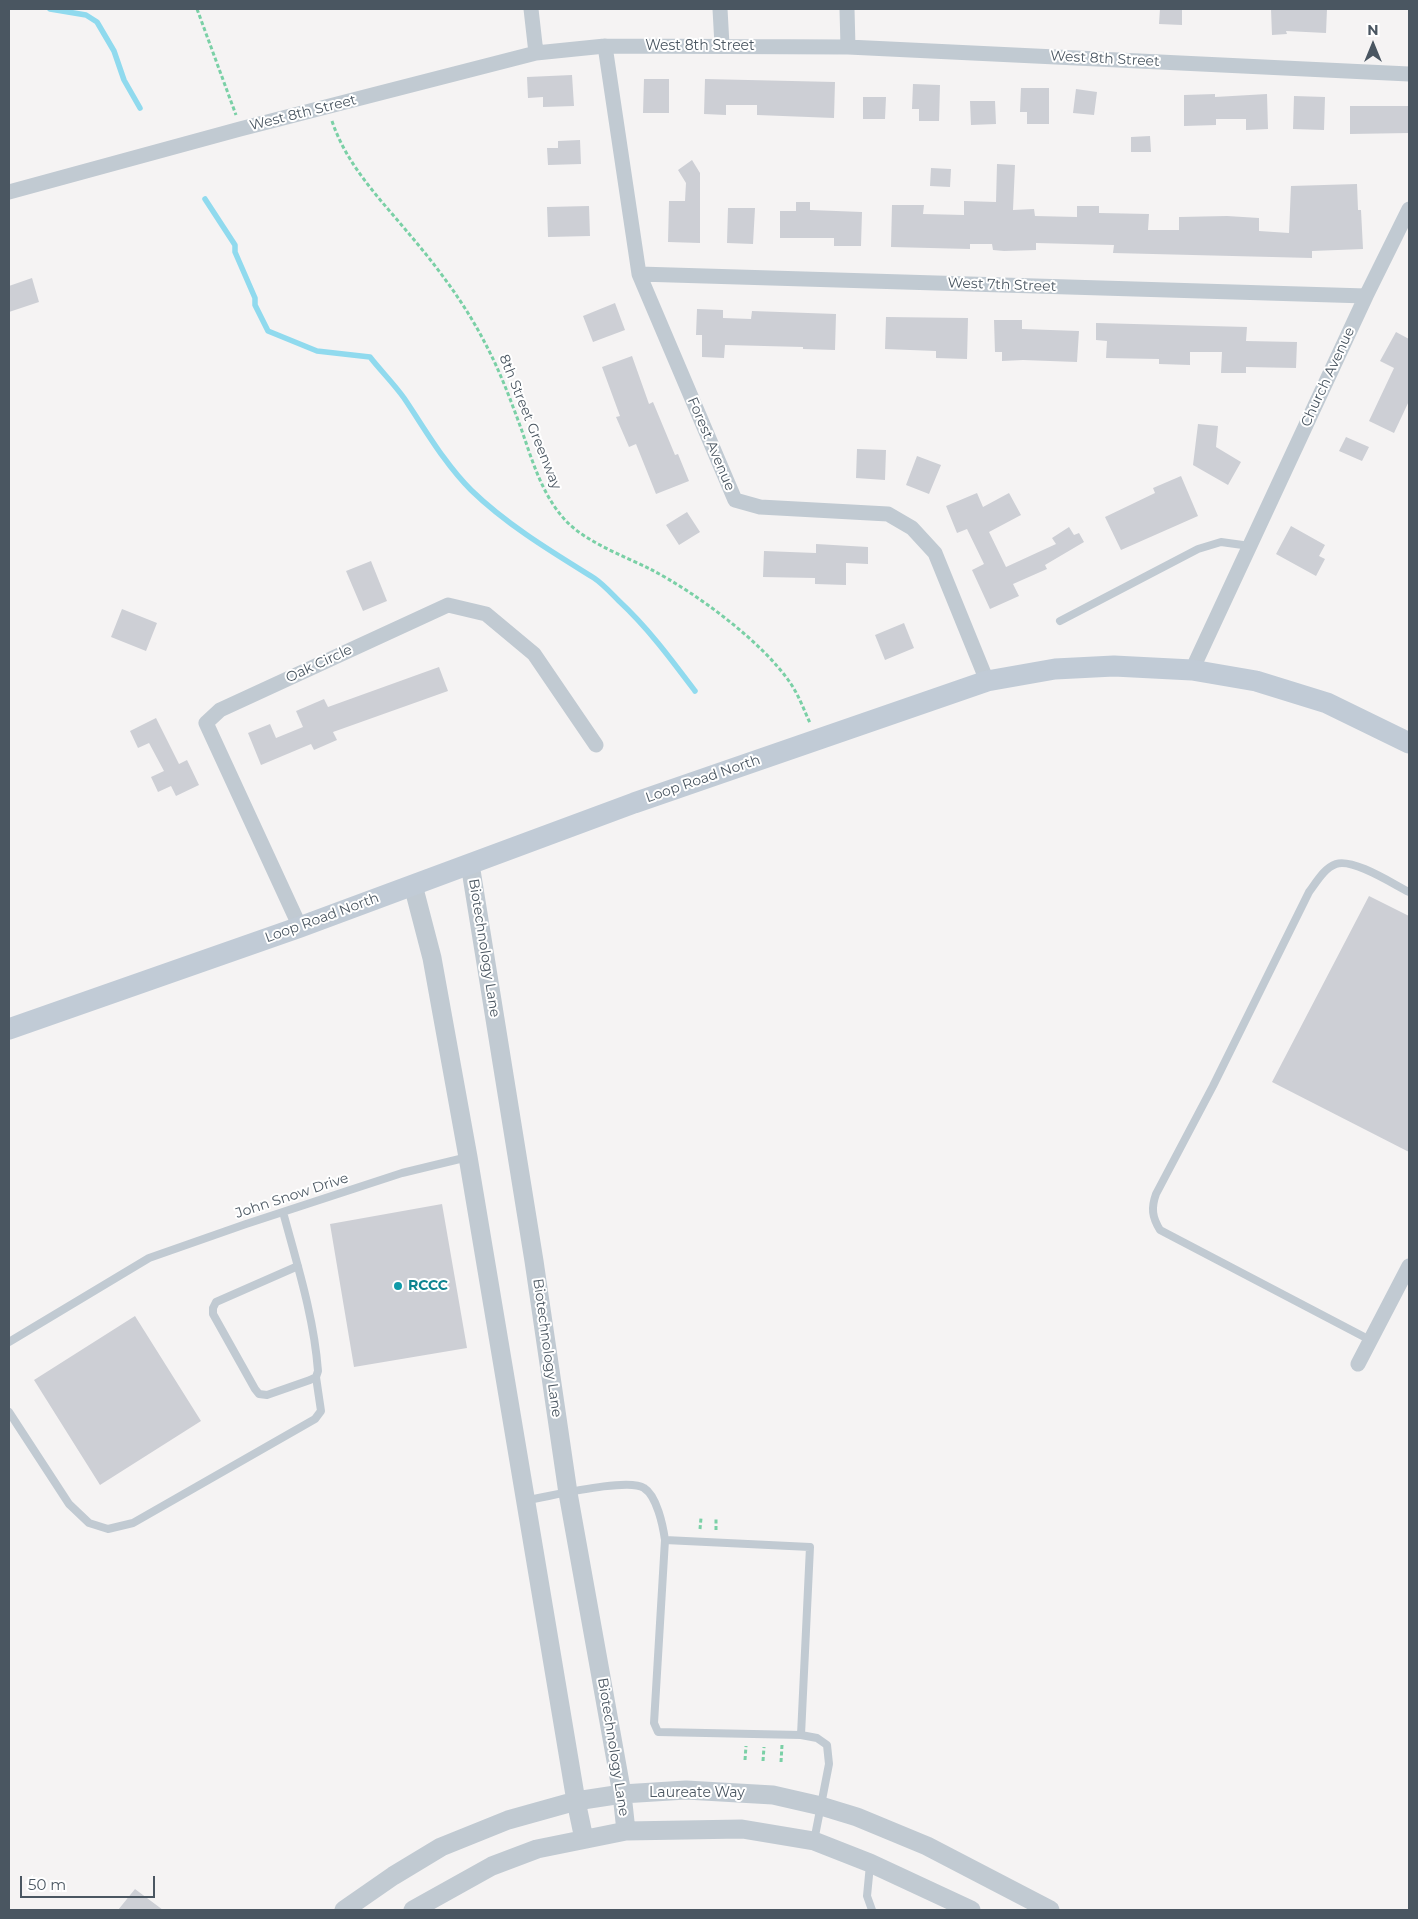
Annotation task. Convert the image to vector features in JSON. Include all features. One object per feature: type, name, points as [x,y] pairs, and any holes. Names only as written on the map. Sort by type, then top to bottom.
[{"type":"main road","name":"Loop Road North","points":[[9,1029],[300,927],[634,803],[987,681],[1056,669],[1114,666],[1192,670],[1256,681],[1327,703],[1409,742]]},
{"type":"street","points":[[531,9],[536,53]]},
{"type":"street","points":[[720,9],[722,45]]},
{"type":"street","points":[[847,9],[848,47]]},
{"type":"street","name":"West 8th Street","points":[[9,192],[240,129],[536,53],[605,46],[848,47],[1409,74]]},
{"type":"street","name":"Forest Avenue","points":[[605,46],[639,274],[735,500],[760,507],[888,514],[912,528],[935,553],[987,681]]},
{"type":"street","name":"Church Avenue","points":[[1192,670],[1366,296],[1409,209]]},
{"type":"street","name":"West 7th Street","points":[[639,274],[1366,296]]},
{"type":"street","name":"Oak Circle","points":[[300,927],[206,723],[220,710],[448,605],[486,614],[534,654],[596,745]]},
{"type":"street","name":"Biotechnology Lane","points":[[470,864],[532,1252],[568,1493],[622,1794],[626,1831]]},
{"type":"street","points":[[413,885],[432,958],[468,1157],[576,1801],[584,1839]]},
{"type":"street","points":[[1358,1364],[1409,1266]]},
{"type":"street","name":"Laureate Way","points":[[346,1910],[393,1876],[441,1847],[508,1820],[576,1801],[622,1794],[686,1790],[773,1794],[856,1817],[927,1846],[1050,1910]]},
{"type":"street","points":[[413,1910],[492,1866],[537,1849],[626,1831],[742,1829],[814,1841],[870,1863],[971,1910]]},
{"type":"lane","points":[[1060,621],[1198,549],[1221,542],[1250,546]]},
{"type":"lane","points":[[1370,1340],[1160,1230],[1154,1221],[1152,1210],[1156,1194],[1213,1086],[1309,892],[1324,872],[1338,863],[1348,863],[1360,867],[1409,892]]},
{"type":"lane","name":"John Snow Drive","points":[[9,1342],[149,1258],[402,1173],[468,1157]]},
{"type":"lane","points":[[9,1412],[70,1504],[89,1523],[108,1529],[132,1523],[315,1420],[321,1411],[316,1377],[318,1372],[314,1339],[298,1266],[283,1212]]},
{"type":"lane","points":[[298,1266],[216,1302],[213,1314],[259,1394],[268,1395],[316,1377]]},
{"type":"lane","points":[[525,1501],[610,1486],[632,1485],[644,1488],[652,1498],[661,1518],[665,1540],[654,1723],[658,1732],[817,1738],[827,1745],[829,1764],[814,1841]]},
{"type":"lane","points":[[665,1540],[810,1547],[801,1736]]},
{"type":"lane","points":[[870,1863],[867,1896],[872,1910]]},
{"type":"path","points":[[197,9],[232,100],[240,129]]},
{"type":"path","name":"8th Street Greenway","points":[[333,123],[343,147],[360,175],[448,283],[484,341],[510,399],[540,482],[555,508],[566,522],[582,534],[653,571],[698,599],[730,622],[783,673],[801,703],[817,740]]},
{"type":"building","points":[[1160,9],[1182,9],[1182,25],[1159,24]]},
{"type":"building","points":[[1271,9],[1327,9],[1326,33],[1286,31],[1287,34],[1272,35]]},
{"type":"building","points":[[572,75],[574,106],[543,107],[543,97],[528,98],[527,77]]},
{"type":"building","points":[[644,79],[669,79],[669,113],[643,113]]},
{"type":"building","points":[[705,79],[835,82],[834,118],[757,115],[757,105],[726,105],[726,115],[704,114]]},
{"type":"building","points":[[913,84],[940,85],[939,121],[919,121],[919,109],[912,109]]},
{"type":"building","points":[[1021,88],[1049,88],[1049,124],[1027,124],[1027,112],[1020,112]]},
{"type":"building","points":[[1076,89],[1097,92],[1094,115],[1073,113]]},
{"type":"building","points":[[1215,94],[1215,97],[1267,94],[1268,129],[1246,130],[1246,119],[1216,119],[1216,125],[1184,126],[1184,95]]},
{"type":"building","points":[[1294,96],[1325,97],[1324,130],[1293,129]]},
{"type":"building","points":[[863,97],[886,97],[885,119],[863,119]]},
{"type":"building","points":[[970,101],[995,101],[996,124],[971,125]]},
{"type":"building","points":[[1350,106],[1409,106],[1409,133],[1350,134]]},
{"type":"building","points":[[1150,136],[1151,152],[1131,152],[1131,137]]},
{"type":"building","points":[[580,140],[581,164],[548,165],[547,148],[558,148],[558,141]]},
{"type":"building","points":[[692,160],[700,173],[700,243],[668,242],[669,201],[685,201],[686,183],[678,170]]},
{"type":"building","points":[[997,164],[1015,165],[1013,210],[1034,209],[1035,216],[1077,217],[1077,206],[1099,206],[1099,213],[1149,214],[1148,230],[1179,230],[1179,217],[1227,216],[1259,218],[1259,231],[1289,233],[1291,186],[1357,184],[1358,210],[1361,210],[1363,249],[1312,251],[1312,258],[1113,253],[1114,245],[1036,243],[1036,250],[1004,251],[993,250],[992,244],[970,244],[970,249],[891,247],[892,205],[924,205],[923,214],[964,215],[964,201],[996,202]]},
{"type":"building","points":[[931,168],[951,169],[950,187],[930,186]]},
{"type":"building","points":[[796,202],[810,202],[810,210],[862,212],[861,246],[834,246],[834,238],[780,238],[780,211],[796,211]]},
{"type":"building","points":[[589,206],[590,236],[548,237],[547,207]]},
{"type":"building","points":[[728,208],[755,208],[753,244],[727,243]]},
{"type":"building","points":[[32,278],[39,302],[9,312],[9,286]]},
{"type":"building","points":[[615,303],[625,330],[593,342],[583,316]]},
{"type":"building","points":[[697,309],[723,310],[723,318],[751,319],[752,311],[836,314],[835,350],[803,349],[803,347],[725,345],[724,358],[702,357],[702,335],[696,335]]},
{"type":"building","points":[[886,317],[968,318],[967,359],[936,358],[936,351],[885,349]]},
{"type":"building","points":[[994,320],[1022,320],[1022,329],[1079,331],[1077,362],[1002,361],[1002,352],[995,352]]},
{"type":"building","points":[[1096,323],[1247,327],[1246,341],[1297,342],[1296,368],[1246,367],[1246,373],[1221,373],[1222,352],[1190,352],[1190,365],[1159,364],[1159,359],[1106,358],[1107,341],[1096,340]]},
{"type":"building","points":[[1396,332],[1409,339],[1409,401],[1394,433],[1369,421],[1394,368],[1380,361]]},
{"type":"building","points":[[632,356],[649,404],[653,402],[675,455],[678,454],[689,481],[656,494],[636,444],[629,447],[616,417],[620,416],[602,367]]},
{"type":"building","points":[[1198,424],[1218,426],[1216,447],[1241,462],[1228,485],[1193,465]]},
{"type":"building","points":[[1346,437],[1369,447],[1362,461],[1339,451]]},
{"type":"building","points":[[857,449],[886,450],[885,480],[856,478]]},
{"type":"building","points":[[917,456],[941,465],[929,494],[906,485]]},
{"type":"building","points":[[1181,476],[1198,516],[1121,550],[1105,517],[1155,493],[1153,488]]},
{"type":"building","points":[[977,493],[983,507],[1009,493],[1021,515],[989,532],[1006,567],[1056,544],[1052,538],[1069,527],[1074,535],[1079,533],[1084,542],[1045,565],[1047,569],[1013,584],[1019,596],[990,609],[972,570],[984,564],[967,529],[957,533],[946,506]]},
{"type":"building","points":[[687,512],[700,532],[679,545],[666,525]]},
{"type":"building","points":[[1291,526],[1325,545],[1319,556],[1325,559],[1316,576],[1276,554]]},
{"type":"building","points":[[816,544],[868,547],[868,564],[846,563],[846,585],[815,584],[815,578],[763,577],[764,551],[816,553]]},
{"type":"building","points":[[371,561],[387,601],[363,611],[346,571]]},
{"type":"building","points":[[122,609],[157,623],[146,651],[111,637]]},
{"type":"building","points":[[904,623],[914,648],[885,660],[875,635]]},
{"type":"building","points":[[439,667],[448,691],[333,732],[337,740],[314,750],[311,744],[261,765],[248,733],[270,724],[276,738],[303,727],[296,711],[324,699],[328,707]]},
{"type":"building","points":[[156,718],[179,764],[187,760],[199,785],[176,796],[171,786],[158,792],[151,777],[164,771],[149,743],[138,748],[130,731]]},
{"type":"building","points":[[1369,896],[1409,916],[1409,1152],[1272,1082]]},
{"type":"building","name":"RCCC","points":[[442,1204],[467,1348],[354,1367],[330,1224]]},
{"type":"building","points":[[135,1316],[201,1421],[100,1485],[34,1380]]},
{"type":"building","points":[[135,1889],[163,1910],[118,1910]]},
{"type":"waterway","points":[[50,9],[86,15],[97,22],[114,51],[124,80],[140,108]]},
{"type":"waterway","points":[[205,199],[235,245],[235,252],[255,298],[255,305],[268,331],[317,351],[370,357],[400,393],[443,457],[461,480],[500,515],[604,586],[630,611],[695,691]]},
{"type":"place","name":"RCCC","points":[[398,1286]]}]
